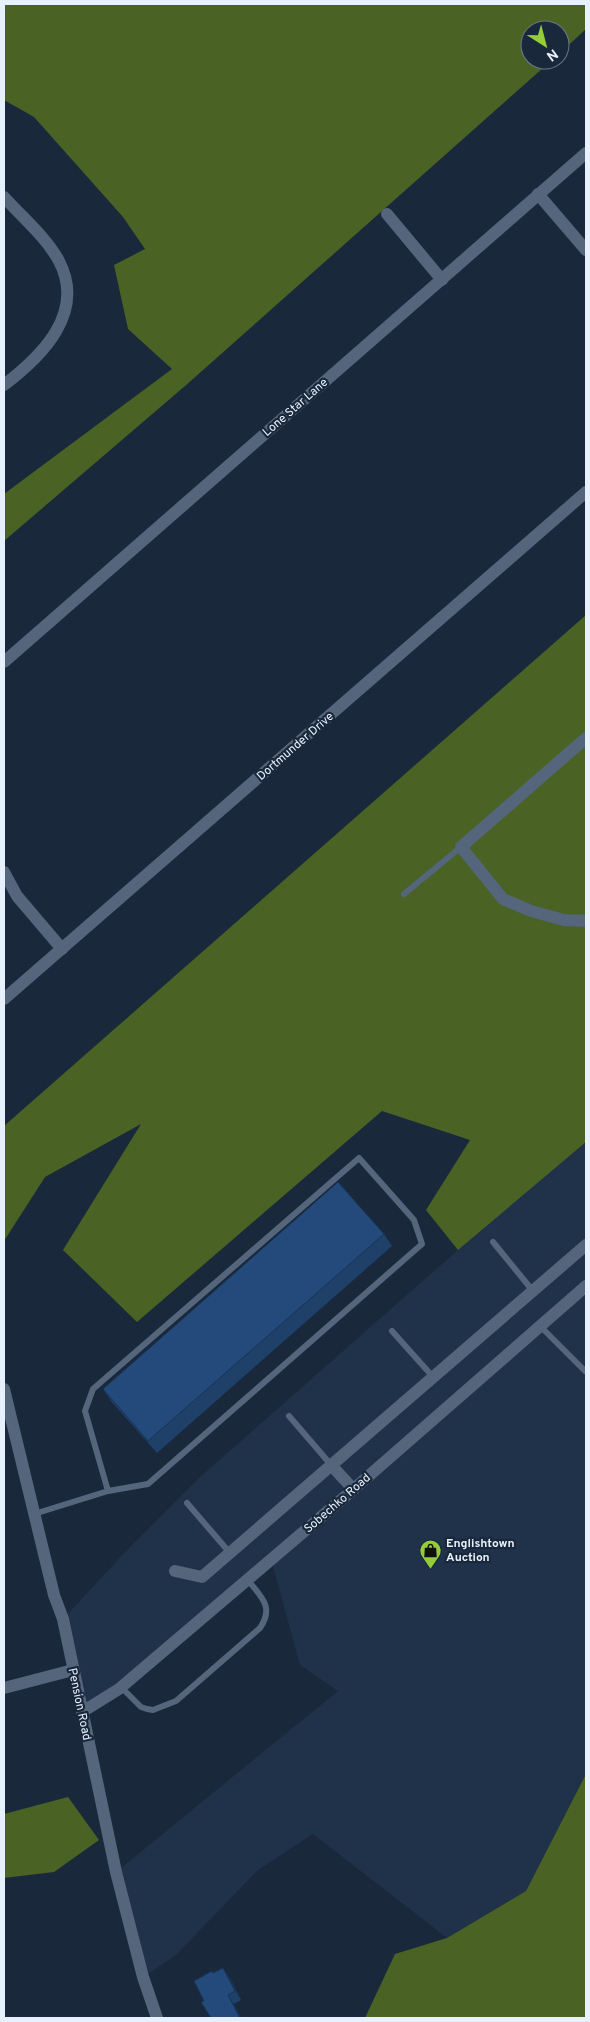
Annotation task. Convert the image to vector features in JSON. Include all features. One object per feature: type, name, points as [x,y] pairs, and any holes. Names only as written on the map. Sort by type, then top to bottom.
[{"type":"street","name":"Lone Star Lane","points":[[4,662],[586,153]]},
{"type":"street","points":[[538,194],[586,250]]},
{"type":"street","points":[[4,197],[51,248],[64,273],[67,288],[64,318],[57,332],[45,348],[4,385]]},
{"type":"street","points":[[387,214],[442,280]]},
{"type":"street","name":"Dortmunder Drive","points":[[4,999],[586,492]]},
{"type":"street","points":[[586,738],[461,847],[503,899],[530,911],[564,920],[586,921]]},
{"type":"street","points":[[4,872],[17,896],[62,949]]},
{"type":"street","points":[[175,1571],[202,1577],[586,1245]]},
{"type":"street","name":"Sobechko Road","points":[[82,1712],[121,1687],[353,1489],[586,1286]]},
{"type":"street","name":"Pension Road","points":[[4,1388],[54,1595],[63,1619],[116,1872],[143,1977],[157,2018]]},
{"type":"street","points":[[332,1466],[353,1489]]},
{"type":"street","points":[[4,1688],[73,1670]]},
{"type":"lane","points":[[404,894],[461,847]]},
{"type":"lane","points":[[34,1514],[108,1491],[148,1484],[422,1244],[414,1220],[360,1158],[93,1388],[84,1410],[108,1491]]},
{"type":"lane","points":[[493,1242],[533,1291]]},
{"type":"lane","points":[[540,1326],[586,1372]]},
{"type":"lane","points":[[392,1331],[434,1378]]},
{"type":"lane","points":[[289,1416],[332,1466]]},
{"type":"lane","points":[[187,1503],[230,1553]]},
{"type":"lane","points":[[121,1687],[141,1707],[153,1710],[176,1701],[183,1695],[260,1628],[265,1620],[268,1610],[247,1579]]},
{"type":"shaded area","name":"Englishtown Auction","points":[[586,1142],[586,1774],[526,1891],[447,1938],[313,1834],[258,1870],[176,1955],[143,1977],[116,1872],[338,1691],[300,1665],[271,1559],[82,1712],[63,1619],[130,1547],[200,1477],[458,1250]]},
{"type":"green space","points":[[4,4],[586,4],[586,29],[570,44],[570,20],[520,20],[520,70],[541,70],[185,386],[4,541],[4,494],[172,369],[128,329],[114,265],[145,249],[123,217],[34,117],[4,100]]},
{"type":"green space","points":[[586,615],[586,1142],[458,1250],[426,1210],[470,1140],[382,1111],[137,1322],[63,1250],[141,1124],[45,1177],[4,1241],[4,1126]]},
{"type":"green space","points":[[586,1774],[586,2018],[365,2018],[395,1954],[447,1938],[526,1891]]},
{"type":"green space","points":[[68,1797],[99,1840],[54,1872],[4,1878],[4,1814]]},
{"type":"building","points":[[338,1182],[384,1234],[148,1441],[103,1389]]},
{"type":"building","points":[[223,1968],[235,1991],[228,1995],[240,2018],[211,2018],[201,2002],[204,2001],[194,1981],[212,1971],[213,1973]]},
{"type":"place","name":"Englishtown Auction","points":[[430,1569]]}]
